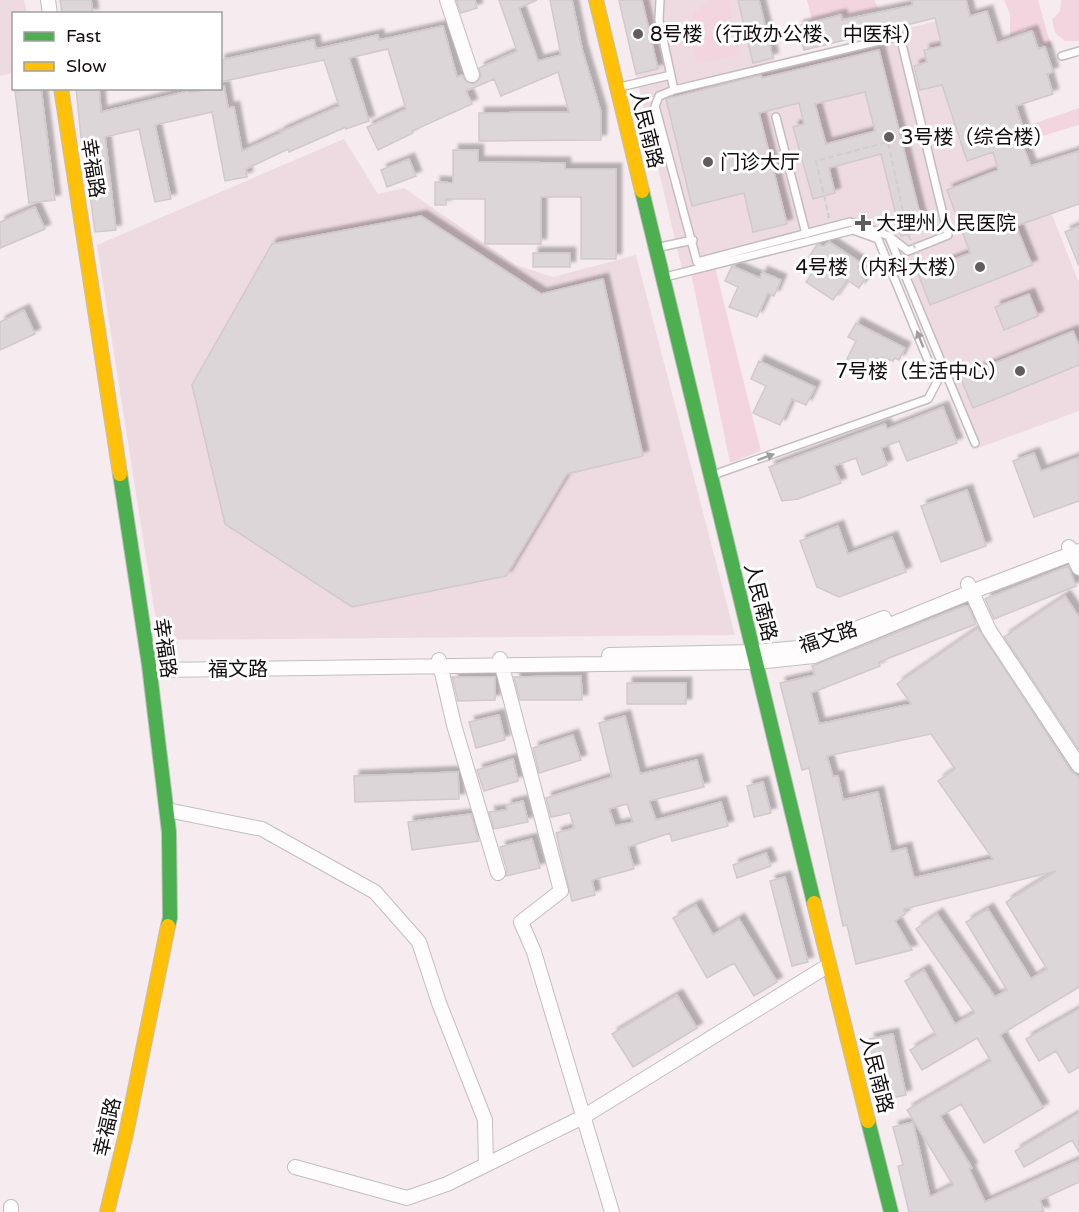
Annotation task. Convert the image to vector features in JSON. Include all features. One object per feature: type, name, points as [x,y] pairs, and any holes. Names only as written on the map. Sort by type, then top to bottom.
[{"type":"main road","name":"人民南路","points":[[596,0],[829,965],[891,1212]]},
{"type":"main road","name":"幸福路","points":[[61,90],[148,665],[169,832],[170,918],[126,1134],[107,1212]]},
{"type":"street","points":[[447,0],[472,75]]},
{"type":"street","points":[[1075,549],[1079,568]]},
{"type":"street","name":"福文路","points":[[148,665],[154,662],[440,663],[814,656],[970,588],[1075,549]]},
{"type":"street","points":[[970,588],[989,630],[1079,766]]},
{"type":"street","points":[[500,662],[561,891],[521,922],[534,952],[612,1212]]},
{"type":"street","points":[[440,663],[454,725],[498,873]]},
{"type":"street","points":[[167,810],[262,828],[375,892],[419,942],[439,1003],[485,1120],[486,1165]]},
{"type":"street","points":[[295,1167],[406,1198],[447,1184],[583,1118],[829,965]]},
{"type":"lane","points":[[660,0],[658,20],[674,90]]},
{"type":"lane","points":[[900,36],[948,236],[908,251],[889,236],[850,222],[698,262],[655,106],[659,96],[674,90],[900,36]]},
{"type":"lane","points":[[1062,56],[1079,51]]},
{"type":"lane","points":[[617,87],[671,75]]},
{"type":"lane","points":[[776,117],[806,234]]},
{"type":"lane","points":[[663,278],[853,230],[878,239],[937,381],[928,399],[711,476]]},
{"type":"lane","points":[[889,236],[975,443]]},
{"type":"lane","points":[[656,248],[693,240]]},
{"type":"path","points":[[824,196],[816,161],[888,142],[908,235],[927,270]]},
{"type":"shaded area","points":[[0,0],[24,0],[27,12],[12,12],[12,73],[0,76]]},
{"type":"shaded area","name":"大理州人民医院","points":[[618,0],[760,0],[775,60],[987,9],[1029,157],[1079,283],[1079,411],[973,450],[884,238],[852,226],[682,269]]},
{"type":"shaded area","points":[[709,0],[728,0],[741,54],[697,64],[687,25],[694,13]]},
{"type":"shaded area","points":[[807,0],[874,0],[879,9],[846,16],[840,12],[812,20]]},
{"type":"shaded area","points":[[1004,0],[1038,0],[1052,49],[1040,43],[1036,31],[1025,29],[1010,37],[1010,14]]},
{"type":"shaded area","points":[[1061,0],[1079,0],[1079,41],[1065,41],[1055,33],[1052,19],[1060,12]]},
{"type":"shaded area","points":[[1079,108],[1079,125],[1036,138],[1032,124]]},
{"type":"shaded area","points":[[344,139],[378,194],[404,188],[516,265],[553,277],[636,255],[735,635],[159,640],[97,245]]},
{"type":"shaded area","points":[[715,267],[761,451],[730,463],[691,273]]},
{"type":"building","points":[[60,0],[91,0],[93,12],[62,12]]},
{"type":"building","points":[[456,0],[475,0],[477,8],[461,13]]},
{"type":"building","points":[[499,0],[537,0],[519,8],[538,61],[561,55],[550,0],[572,0],[582,49],[601,112],[601,140],[479,141],[479,113],[569,112],[558,72],[501,96],[494,79],[466,91],[472,104],[412,131],[413,133],[378,150],[367,127],[406,109],[388,49],[349,58],[369,121],[346,129],[346,127],[289,152],[288,149],[246,169],[247,177],[225,181],[212,112],[155,125],[171,199],[155,202],[139,129],[105,137],[116,230],[95,232],[83,141],[81,141],[76,90],[99,90],[101,112],[188,91],[189,93],[222,90],[224,86],[228,108],[234,107],[242,151],[339,106],[324,60],[222,82],[222,60],[314,40],[316,49],[378,35],[379,40],[443,26],[457,77],[462,75],[467,82],[474,84],[481,77],[479,68],[517,51]]},
{"type":"building","name":"8号楼（行政办公楼、中医科）","points":[[619,0],[642,0],[658,69],[636,74]]},
{"type":"building","points":[[738,0],[759,0],[773,58],[753,63]]},
{"type":"building","points":[[912,0],[966,0],[970,16],[987,11],[997,43],[1032,31],[1038,49],[1045,47],[1053,72],[1047,74],[1053,94],[1016,106],[1029,147],[1024,148],[1031,166],[1079,151],[1079,204],[1016,226],[1032,265],[930,305],[918,273],[970,253],[947,190],[998,170],[993,152],[967,161],[942,85],[920,90],[914,66],[927,62],[924,50],[942,46],[935,18],[804,50],[798,26],[841,15],[842,20],[913,5]]},
{"type":"building","points":[[879,50],[924,231],[901,236],[881,154],[829,168],[835,193],[813,199],[793,127],[804,124],[799,103],[759,113],[787,224],[753,232],[744,193],[692,206],[666,99],[761,75],[762,78]],"holes":[[[865,92],[875,131],[826,144],[815,104]]]},
{"type":"building","points":[[41,90],[55,200],[29,203],[15,91]]},
{"type":"building","points":[[453,150],[478,150],[478,162],[565,163],[565,169],[616,169],[616,259],[581,259],[581,197],[541,197],[541,244],[485,244],[485,199],[446,199],[446,205],[435,205],[435,182],[453,183]]},
{"type":"building","points":[[409,159],[416,176],[387,187],[381,170]]},
{"type":"building","points":[[35,207],[45,229],[0,248],[0,222]]},
{"type":"building","points":[[421,216],[541,294],[603,279],[643,456],[567,474],[506,576],[352,607],[225,524],[192,385],[272,244]]},
{"type":"building","points":[[1079,226],[1079,266],[1065,232]]},
{"type":"building","points":[[829,242],[861,263],[858,267],[866,272],[862,277],[865,279],[859,288],[847,280],[833,300],[806,282],[818,264],[808,258],[817,245],[824,246]]},
{"type":"building","points":[[533,253],[570,253],[570,267],[533,267]]},
{"type":"building","points":[[732,266],[760,278],[762,272],[781,280],[774,296],[768,293],[757,317],[729,307],[738,287],[725,281]]},
{"type":"building","points":[[1029,294],[1038,316],[1004,330],[995,307]]},
{"type":"building","points":[[24,310],[35,334],[0,350],[0,322]]},
{"type":"building","points":[[856,323],[905,348],[899,360],[877,358],[874,363],[871,361],[868,369],[847,359],[856,341],[848,337]]},
{"type":"building","name":"7号楼（生活中心）","points":[[1073,331],[1079,345],[1079,365],[973,408],[960,377]]},
{"type":"building","points":[[759,361],[815,387],[806,405],[792,399],[780,425],[753,413],[766,386],[751,379]]},
{"type":"building","points":[[943,407],[957,443],[907,461],[899,441],[881,448],[887,465],[862,475],[856,458],[834,466],[841,483],[798,499],[782,501],[769,467],[885,424],[887,429]]},
{"type":"building","points":[[1034,453],[1041,471],[1079,457],[1079,501],[1034,517],[1013,461]]},
{"type":"building","points":[[967,490],[986,546],[941,562],[921,506]]},
{"type":"building","points":[[838,526],[848,554],[892,537],[906,572],[839,597],[817,587],[800,541]]},
{"type":"building","points":[[1068,566],[1076,586],[994,619],[985,599]]},
{"type":"building","points":[[1065,596],[1079,617],[1079,750],[1004,637]]},
{"type":"building","points":[[968,606],[976,624],[879,662],[880,666],[811,693],[819,724],[911,704],[897,684],[978,628],[1071,771],[1079,777],[1079,987],[1000,1035],[1043,1108],[984,1143],[961,1104],[940,1116],[972,1168],[969,1169],[985,1202],[1079,1160],[1079,1182],[1040,1200],[1044,1212],[909,1212],[898,1166],[903,1165],[893,1127],[913,1122],[930,1197],[953,1185],[907,1110],[991,1061],[977,1038],[922,1070],[910,1050],[936,1035],[905,981],[924,970],[955,1024],[975,1013],[916,929],[937,914],[995,997],[1007,990],[966,922],[988,909],[1031,979],[1047,969],[1006,902],[1056,871],[904,909],[905,914],[895,921],[912,950],[856,964],[847,925],[843,926],[809,768],[802,770],[780,683],[815,675],[812,666]],"holes":[[[931,734],[955,769],[938,781],[993,859],[914,878],[906,848],[891,852],[878,792],[843,800],[838,776],[833,777],[827,756]]]},
{"type":"building","points":[[581,676],[582,700],[520,700],[514,677]]},
{"type":"building","points":[[452,677],[495,677],[495,700],[458,701]]},
{"type":"building","points":[[627,683],[686,683],[686,704],[627,704]]},
{"type":"building","points":[[499,715],[505,740],[476,748],[469,722]]},
{"type":"building","points":[[625,716],[640,774],[697,760],[704,787],[649,801],[656,820],[721,802],[728,826],[672,841],[670,833],[628,847],[634,869],[592,880],[595,895],[572,901],[556,833],[574,828],[570,813],[551,817],[546,798],[612,777],[599,723]],"holes":[[[627,804],[633,822],[615,826],[609,809]]]},
{"type":"building","points":[[573,735],[581,760],[539,773],[533,748]]},
{"type":"building","points":[[513,759],[518,781],[484,791],[477,770]]},
{"type":"building","points":[[458,772],[459,799],[355,802],[354,776]]},
{"type":"building","points":[[763,782],[771,813],[754,817],[747,786]]},
{"type":"building","points":[[523,801],[528,822],[494,829],[489,812],[507,810],[506,805]]},
{"type":"building","points":[[471,814],[479,841],[412,850],[408,822]]},
{"type":"building","points":[[532,839],[540,868],[506,876],[507,870],[500,847]]},
{"type":"building","points":[[766,853],[771,866],[737,878],[733,865]]},
{"type":"building","points":[[785,877],[808,962],[792,966],[770,881]]},
{"type":"building","points":[[696,905],[713,935],[739,919],[777,982],[754,996],[734,963],[707,978],[673,918]]},
{"type":"building","points":[[677,995],[697,1028],[633,1067],[612,1034]]},
{"type":"building","points":[[1079,1009],[1079,1067],[1069,1073],[1056,1051],[1039,1061],[1026,1039]]},
{"type":"building","points":[[893,1034],[906,1095],[882,1100],[869,1039]]},
{"type":"building","points":[[1079,1113],[1079,1152],[1072,1140],[1024,1167],[1015,1151]]},
{"type":"traffic: fast","points":[[642,191],[814,903]]},
{"type":"traffic: fast","points":[[120,474],[149,665],[169,832],[170,918],[168,926]]},
{"type":"traffic: fast","points":[[868,1121],[891,1212]]},
{"type":"traffic: slow","points":[[596,0],[642,191]]},
{"type":"traffic: slow","points":[[61,90],[120,474]]},
{"type":"traffic: slow","points":[[814,903],[868,1121]]},
{"type":"traffic: slow","points":[[107,1212],[126,1134],[168,926]]},
{"type":"place","name":"8号楼（行政办公楼、中医科）","points":[[638,34]]},
{"type":"place","name":"3号楼（综合楼）","points":[[889,137]]},
{"type":"place","name":"门诊大厅","points":[[708,162]]},
{"type":"place","name":"大理州人民医院","points":[[863,223]]},
{"type":"place","name":"4号楼（内科大楼）","points":[[980,267]]},
{"type":"place","name":"7号楼（生活中心）","points":[[1020,371]]}]
